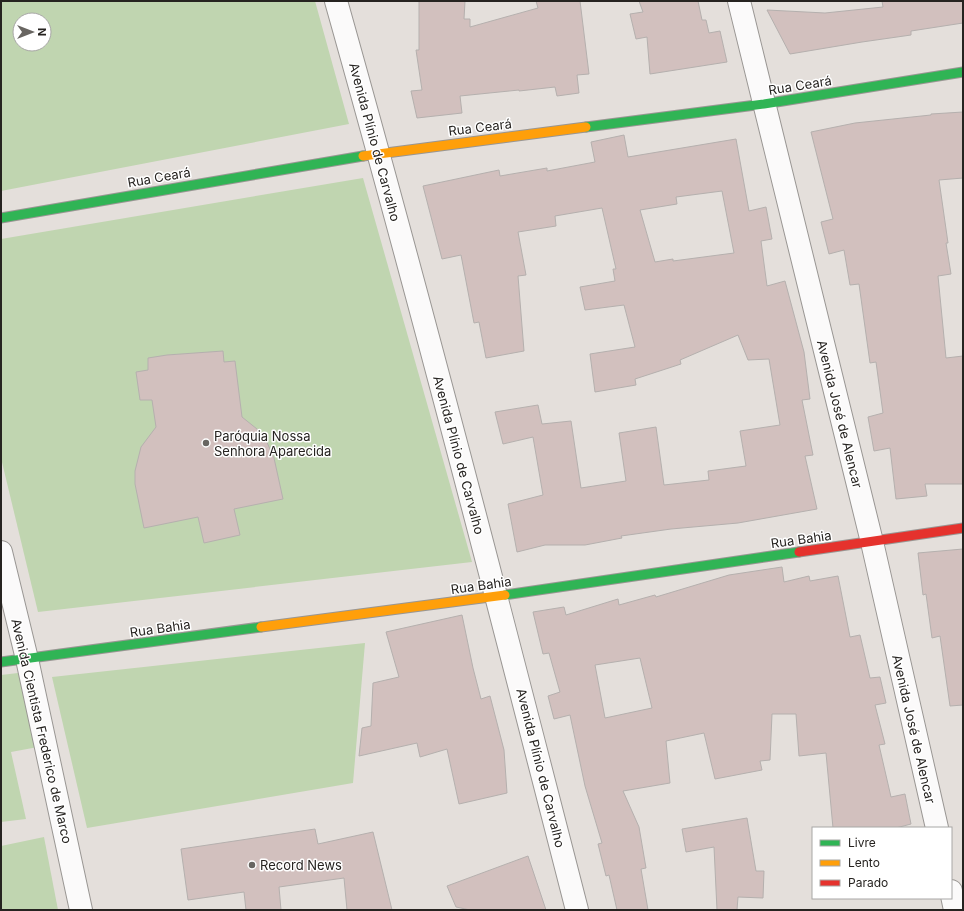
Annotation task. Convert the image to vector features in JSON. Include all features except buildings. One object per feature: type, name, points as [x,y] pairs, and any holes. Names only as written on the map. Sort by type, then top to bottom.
[{"type":"street","name":"Avenida Plínio de Carvalho","points":[[336,1],[496,596],[577,910]]},
{"type":"street","name":"Avenida José de Alencar","points":[[739,1],[872,542],[937,827]]},
{"type":"street","name":"Rua Ceará","points":[[1,218],[378,153],[764,104],[963,72]]},
{"type":"street","name":"Rua Bahia","points":[[1,662],[496,596],[963,528]]},
{"type":"street","name":"Avenida Cientista Frederico de Marco","points":[[1,552],[27,659],[82,910]]},
{"type":"street","points":[[952,896],[955,910]]},
{"type":"green space","points":[[1,1],[315,1],[349,124],[1,191]]},
{"type":"green space","points":[[363,178],[472,562],[38,612],[1,458],[1,239]]},
{"type":"green space","points":[[365,643],[353,783],[87,828],[52,677]]},
{"type":"green space","points":[[18,673],[38,747],[11,752],[26,819],[1,822],[1,675]]},
{"type":"green space","points":[[44,837],[58,910],[1,910],[1,846]]},
{"type":"traffic: fast","points":[[586,127],[764,104],[963,72]]},
{"type":"traffic: fast","points":[[1,218],[363,156]]},
{"type":"traffic: fast","points":[[505,595],[799,552]]},
{"type":"traffic: fast","points":[[1,662],[261,627]]},
{"type":"traffic: slow","points":[[363,156],[586,127]]},
{"type":"traffic: slow","points":[[261,627],[505,595]]},
{"type":"traffic: jam","points":[[799,552],[963,528]]},
{"type":"place","name":"Paróquia Nossa Senhora Aparecida","points":[[206,443]]},
{"type":"place","name":"Record News","points":[[252,865]]}]
